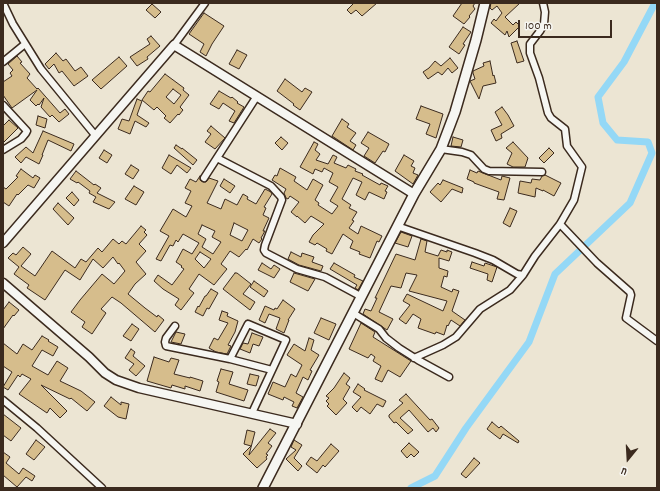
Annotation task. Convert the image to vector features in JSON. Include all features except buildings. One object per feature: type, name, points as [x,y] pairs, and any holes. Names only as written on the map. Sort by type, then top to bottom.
[{"type":"main road","points":[[263,488],[397,226],[441,149],[455,112],[476,40],[484,3]]},
{"type":"street","points":[[3,243],[174,45],[205,3]]},
{"type":"street","points":[[414,358],[456,337],[480,309],[510,290],[523,275],[535,256],[560,224],[574,200],[582,167],[567,146],[565,129],[551,118],[548,113],[539,78],[530,53],[530,44],[544,24],[545,12],[543,3]]},
{"type":"street","points":[[4,8],[25,44],[46,74],[95,135]]},
{"type":"street","points":[[3,62],[25,44]]},
{"type":"street","points":[[174,45],[414,194]]},
{"type":"street","points":[[204,178],[257,96]]},
{"type":"street","points":[[3,105],[27,131],[21,139],[3,150]]},
{"type":"street","points":[[441,149],[471,155],[489,171],[542,172]]},
{"type":"street","points":[[217,158],[271,186],[281,197],[282,200],[265,245],[265,253],[297,269],[328,278],[362,297]]},
{"type":"street","points":[[560,224],[597,263],[631,294],[626,318],[657,341]]},
{"type":"street","points":[[397,226],[476,252],[517,274],[523,275]]},
{"type":"street","points":[[3,283],[105,373],[116,380],[139,388],[297,424]]},
{"type":"street","points":[[353,314],[377,328],[387,339],[414,358],[449,377]]},
{"type":"street","points":[[230,359],[246,325],[248,324],[286,340],[252,413]]},
{"type":"street","points":[[175,326],[166,338],[166,346],[230,359],[272,370]]},
{"type":"street","points":[[3,400],[37,428],[102,488]]},
{"type":"waterway","points":[[411,488],[435,476],[466,428],[529,342],[555,274],[630,203],[652,153],[648,142],[617,140],[603,123],[598,97],[624,62],[655,3]]}]
